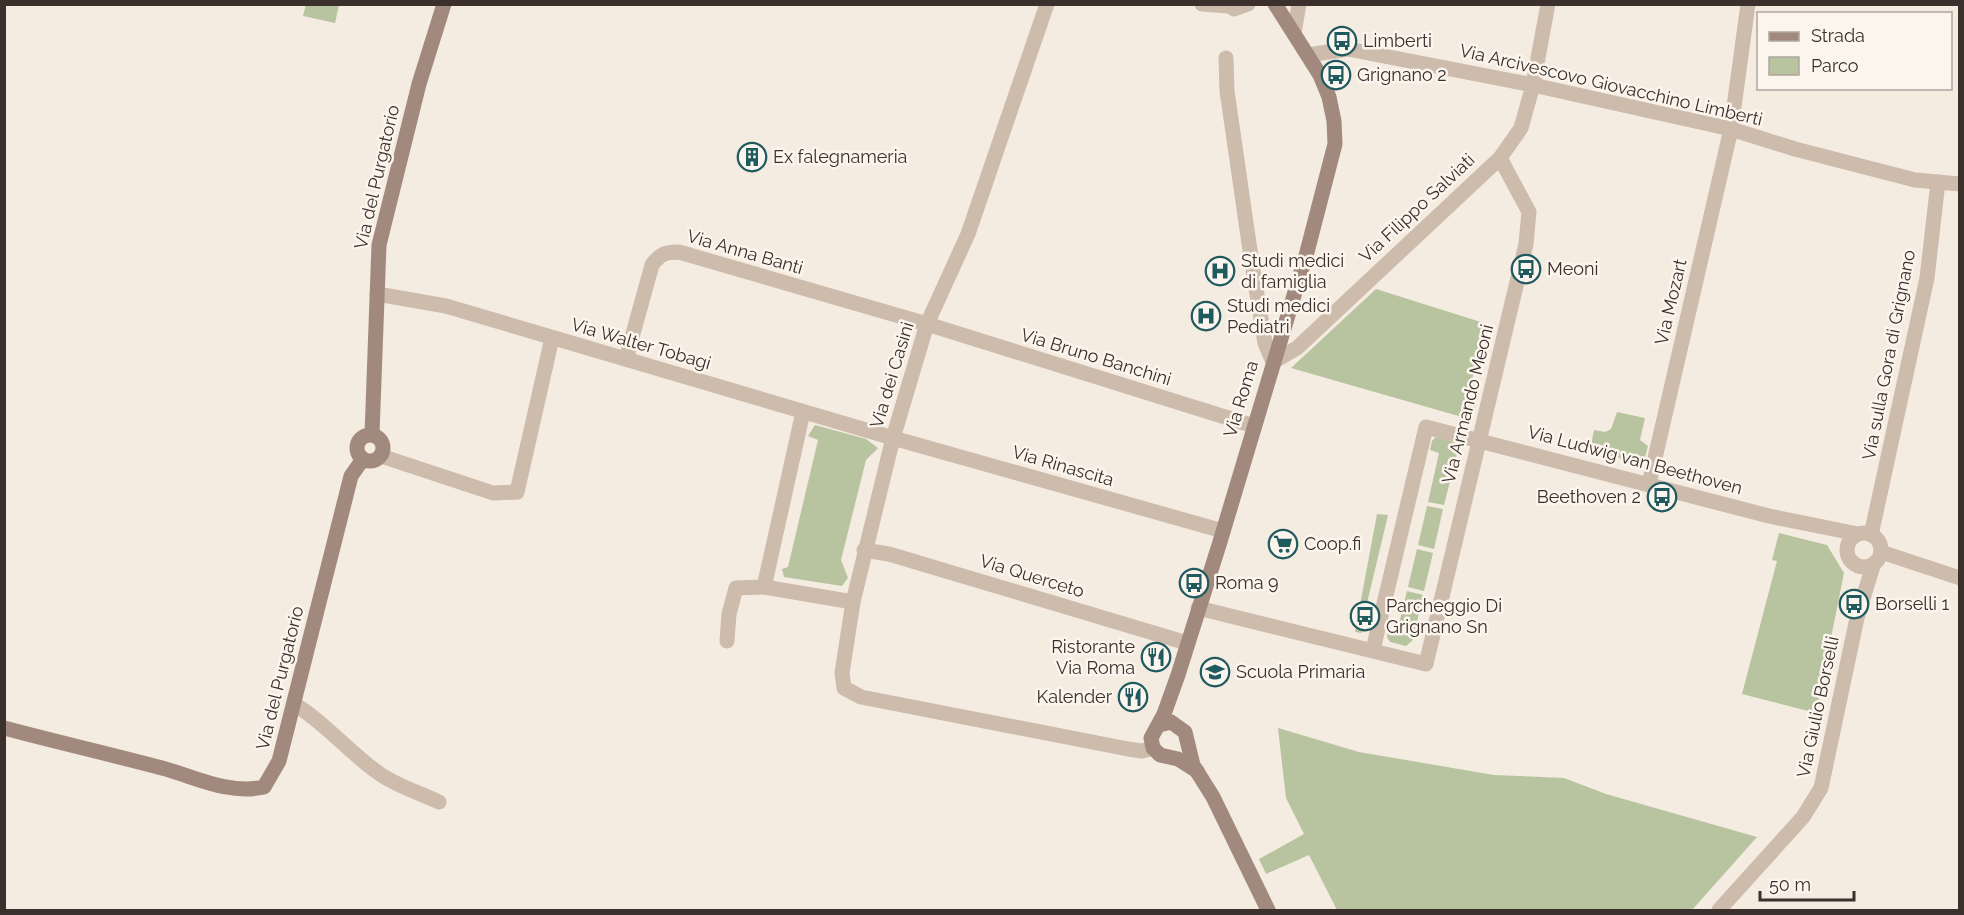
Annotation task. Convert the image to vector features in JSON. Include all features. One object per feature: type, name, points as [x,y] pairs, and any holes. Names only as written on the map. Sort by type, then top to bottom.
[{"type":"street","name":"Via del Purgatorio","points":[[372,434],[379,245],[419,84],[444,4]]},
{"type":"street","name":"Via dei Casini","points":[[1047,4],[968,234],[927,324],[893,438],[853,602],[842,673],[844,688],[861,697],[1128,749],[1142,751],[1154,748]]},
{"type":"street","points":[[1202,4],[1228,5],[1241,9],[1248,4]]},
{"type":"street","name":"Via Roma","points":[[1197,771],[1173,757],[1160,755],[1154,748],[1151,738],[1159,725],[1178,675],[1223,531],[1311,241],[1335,144],[1334,121],[1329,97],[1308,55],[1275,4]]},
{"type":"street","points":[[1293,33],[1299,4]]},
{"type":"street","name":"Via Filippo Salviati","points":[[1273,362],[1296,348],[1500,158],[1521,128],[1533,85],[1548,4]]},
{"type":"street","name":"Via Mozart","points":[[1649,484],[1731,129],[1748,4]]},
{"type":"street","name":"Via Arcivescovo Giovacchino Limberti","points":[[1308,55],[1348,49],[1533,85],[1731,129],[1795,149],[1904,177],[1959,184]]},
{"type":"street","points":[[1226,58],[1227,91],[1265,343],[1273,362]]},
{"type":"street","name":"Via Armando Meoni","points":[[1372,650],[1426,664],[1526,244],[1529,212],[1500,158]]},
{"type":"street","name":"Via sulla Gora di Grignano","points":[[1859,538],[1927,278],[1938,182]]},
{"type":"street","name":"Via Anna Banti","points":[[626,360],[652,266],[658,256],[666,252],[679,252],[927,324]]},
{"type":"street","name":"Via Walter Tobagi","points":[[377,294],[446,306],[893,438]]},
{"type":"street","name":"Via Bruno Banchini","points":[[927,324],[1254,426]]},
{"type":"street","points":[[381,456],[383,444],[378,436],[372,434],[359,440],[358,453],[363,459],[372,461],[381,456],[493,493],[517,492],[521,484],[552,338]]},
{"type":"street","points":[[764,587],[803,412]]},
{"type":"street","name":"Via Ludwig van Beethoven","points":[[1372,650],[1426,427],[1859,538]]},
{"type":"street","name":"Via Rinascita","points":[[893,438],[1223,531]]},
{"type":"street","name":"Via del Purgatorio","points":[[4,728],[171,770],[229,789],[248,791],[264,787],[273,774],[294,704],[351,476],[363,459]]},
{"type":"street","points":[[1859,538],[1878,540],[1881,552],[1865,566],[1848,556],[1859,538]]},
{"type":"street","name":"Via Querceto","points":[[864,550],[889,554],[1187,643]]},
{"type":"street","points":[[1881,552],[1959,578]]},
{"type":"street","name":"Via Giulio Borselli","points":[[1719,910],[1803,817],[1821,788],[1857,618],[1865,566]]},
{"type":"street","points":[[727,640],[729,614],[736,588],[764,587],[853,602]]},
{"type":"street","points":[[1198,609],[1372,650]]},
{"type":"street","name":"Via Roma","points":[[1178,675],[1175,706],[1178,724],[1185,732],[1186,742],[1197,771],[1213,797],[1268,910]]},
{"type":"street","points":[[294,704],[318,718],[350,751],[381,776],[439,802]]},
{"type":"street","points":[[1159,725],[1172,722],[1178,724]]},
{"type":"street","points":[[1173,757],[1184,750],[1186,742]]},
{"type":"green space","points":[[306,4],[339,5],[335,23],[303,16]]},
{"type":"green space","points":[[1376,289],[1484,323],[1469,395],[1477,404],[1469,419],[1291,368]]},
{"type":"green space","points":[[1617,412],[1645,418],[1640,440],[1648,446],[1643,464],[1590,451],[1594,430],[1605,432],[1611,429]]},
{"type":"green space","points":[[815,425],[866,439],[878,448],[866,460],[841,560],[848,578],[842,586],[784,577],[782,569],[788,567],[818,440],[808,436]]},
{"type":"green space","points":[[1436,437],[1458,443],[1459,446],[1444,505],[1428,502],[1439,453],[1430,450],[1432,441]]},
{"type":"green space","points":[[1427,506],[1443,509],[1434,549],[1418,545]]},
{"type":"green space","points":[[1377,514],[1388,515],[1363,620],[1368,623],[1366,630],[1361,633],[1355,632]]},
{"type":"green space","points":[[1779,533],[1827,545],[1844,573],[1816,713],[1742,694],[1777,561],[1772,560]]},
{"type":"green space","points":[[1417,549],[1433,553],[1424,591],[1408,587]]},
{"type":"green space","points":[[1407,591],[1423,595],[1413,640],[1406,646],[1390,642],[1387,637],[1388,630],[1397,632]]},
{"type":"green space","points":[[1278,728],[1359,752],[1494,775],[1564,778],[1606,794],[1757,837],[1692,910],[1337,910],[1309,855],[1266,874],[1259,859],[1304,834],[1286,798]]},
{"type":"place","name":"Limberti","points":[[1342,41]]},
{"type":"place","name":"Grignano 2","points":[[1336,75]]},
{"type":"place","name":"Ex falegnameria","points":[[752,157]]},
{"type":"place","name":"Meoni","points":[[1526,269]]},
{"type":"place","name":"Studi medici di famiglia","points":[[1220,271]]},
{"type":"place","name":"Studi medici Pediatri","points":[[1206,316]]},
{"type":"place","name":"Beethoven 2","points":[[1662,497]]},
{"type":"place","name":"Coop.fi","points":[[1283,544]]},
{"type":"place","name":"Roma 9","points":[[1194,583]]},
{"type":"place","name":"Borselli 1","points":[[1854,604]]},
{"type":"place","name":"Parcheggio Di Grignano Sn","points":[[1365,616]]},
{"type":"place","name":"Ristorante Via Roma","points":[[1156,657]]},
{"type":"place","name":"Scuola Primaria","points":[[1215,672]]},
{"type":"place","name":"Kalender","points":[[1133,697]]}]
